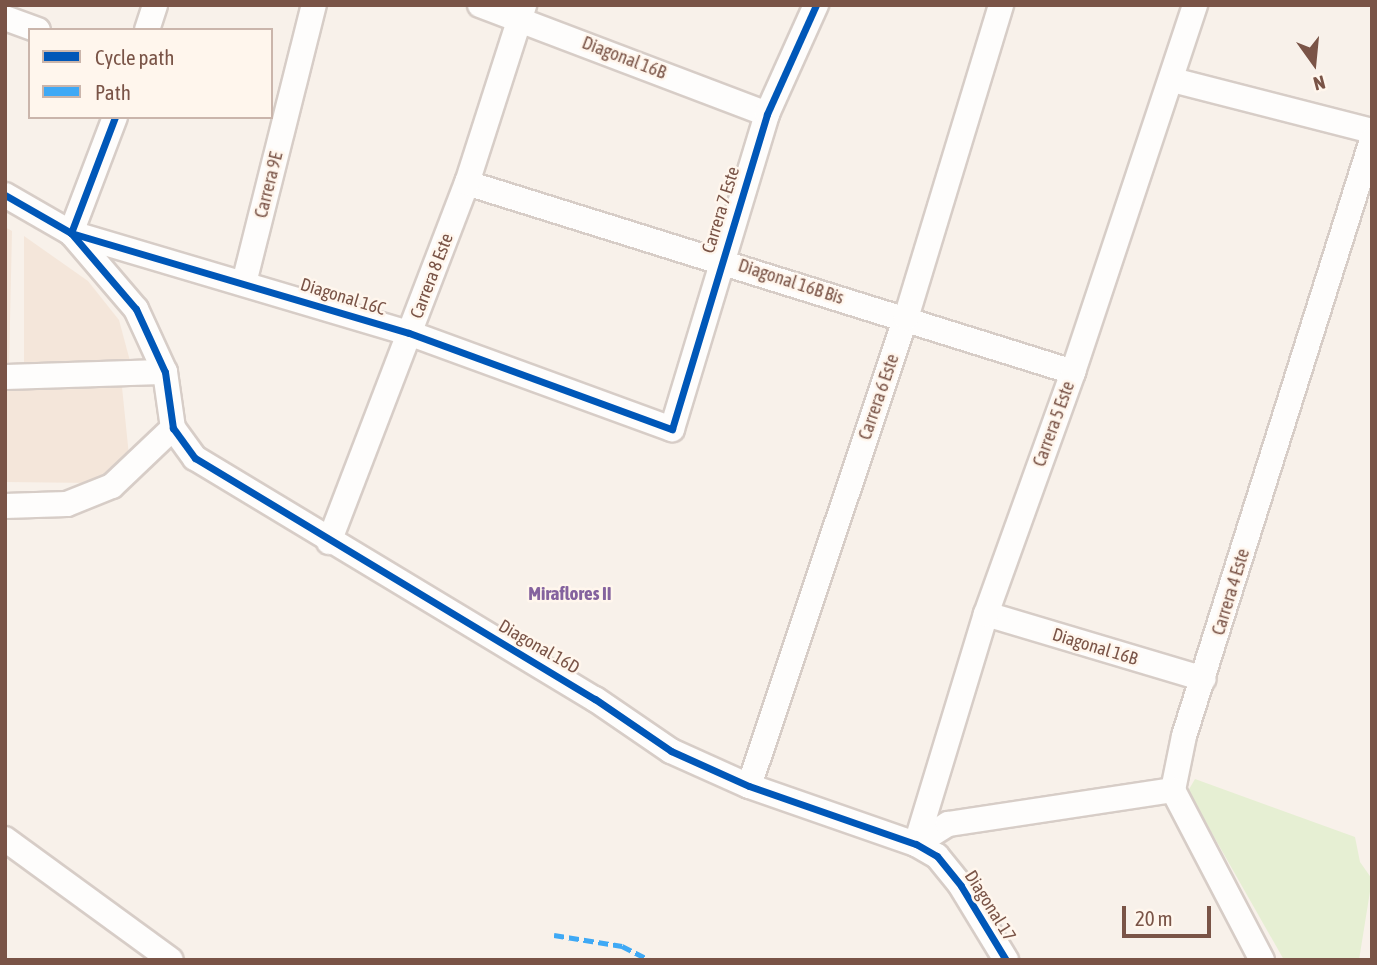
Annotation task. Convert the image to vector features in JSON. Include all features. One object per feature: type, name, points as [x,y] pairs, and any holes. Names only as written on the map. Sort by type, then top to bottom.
[{"type":"street","points":[[148,28],[155,5]]},
{"type":"street","name":"Carrera 9E","points":[[244,284],[314,5]]},
{"type":"street","name":"Diagonal 16B","points":[[480,5],[522,12],[767,114]]},
{"type":"street","name":"Carrera 7 Este","points":[[673,429],[767,114],[816,5]]},
{"type":"street","name":"Carrera 6 Este","points":[[749,786],[906,318],[1001,5]]},
{"type":"street","name":"Carrera 5 Este","points":[[916,844],[986,614],[1073,372],[1173,80],[1195,5]]},
{"type":"street","name":"Carrera 8 Este","points":[[329,542],[467,183],[522,12]]},
{"type":"street","points":[[5,18],[32,28]]},
{"type":"street","points":[[1173,80],[1372,131]]},
{"type":"street","points":[[5,506],[66,504],[112,486],[173,428],[165,372],[136,309],[71,233],[114,119]]},
{"type":"street","name":"Carrera 4 Este","points":[[1173,790],[1184,736],[1372,140]]},
{"type":"street","name":"Diagonal 16B Bis","points":[[467,183],[722,260],[1073,372]]},
{"type":"street","name":"Diagonal 16C","points":[[5,195],[71,233],[409,333],[673,429]]},
{"type":"street","points":[[5,377],[165,372]]},
{"type":"street","name":"Diagonal 16D","points":[[173,428],[195,458],[329,542],[595,699],[671,751],[749,786],[916,844]]},
{"type":"street","name":"Diagonal 16B","points":[[986,614],[1204,679]]},
{"type":"street","points":[[916,844],[948,824],[1173,790],[1262,960]]},
{"type":"street","points":[[5,839],[171,960]]},
{"type":"street","name":"Diagonal 17","points":[[916,844],[937,856],[961,886],[1006,960]]},
{"type":"shaded area","points":[[5,227],[12,231],[9,367],[5,367]]},
{"type":"shaded area","points":[[24,236],[88,281],[119,320],[130,361],[24,364]]},
{"type":"shaded area","points":[[5,377],[121,377],[129,456],[94,483],[5,482]]},
{"type":"green space","points":[[1195,779],[1355,837],[1360,862],[1372,879],[1359,960],[1284,960],[1188,791]]},
{"type":"marked path","points":[[554,935],[622,946],[650,960]]},
{"type":"cycle path","points":[[5,195],[71,233],[409,333],[672,429],[767,114],[816,5]]},
{"type":"cycle path","points":[[114,119],[71,233],[136,309],[165,372],[173,428],[195,458],[595,699],[671,751],[749,786],[916,844],[937,856],[961,886],[1006,960]]},
{"type":"district","name":"Miraflores II","points":[[570,594]]}]
